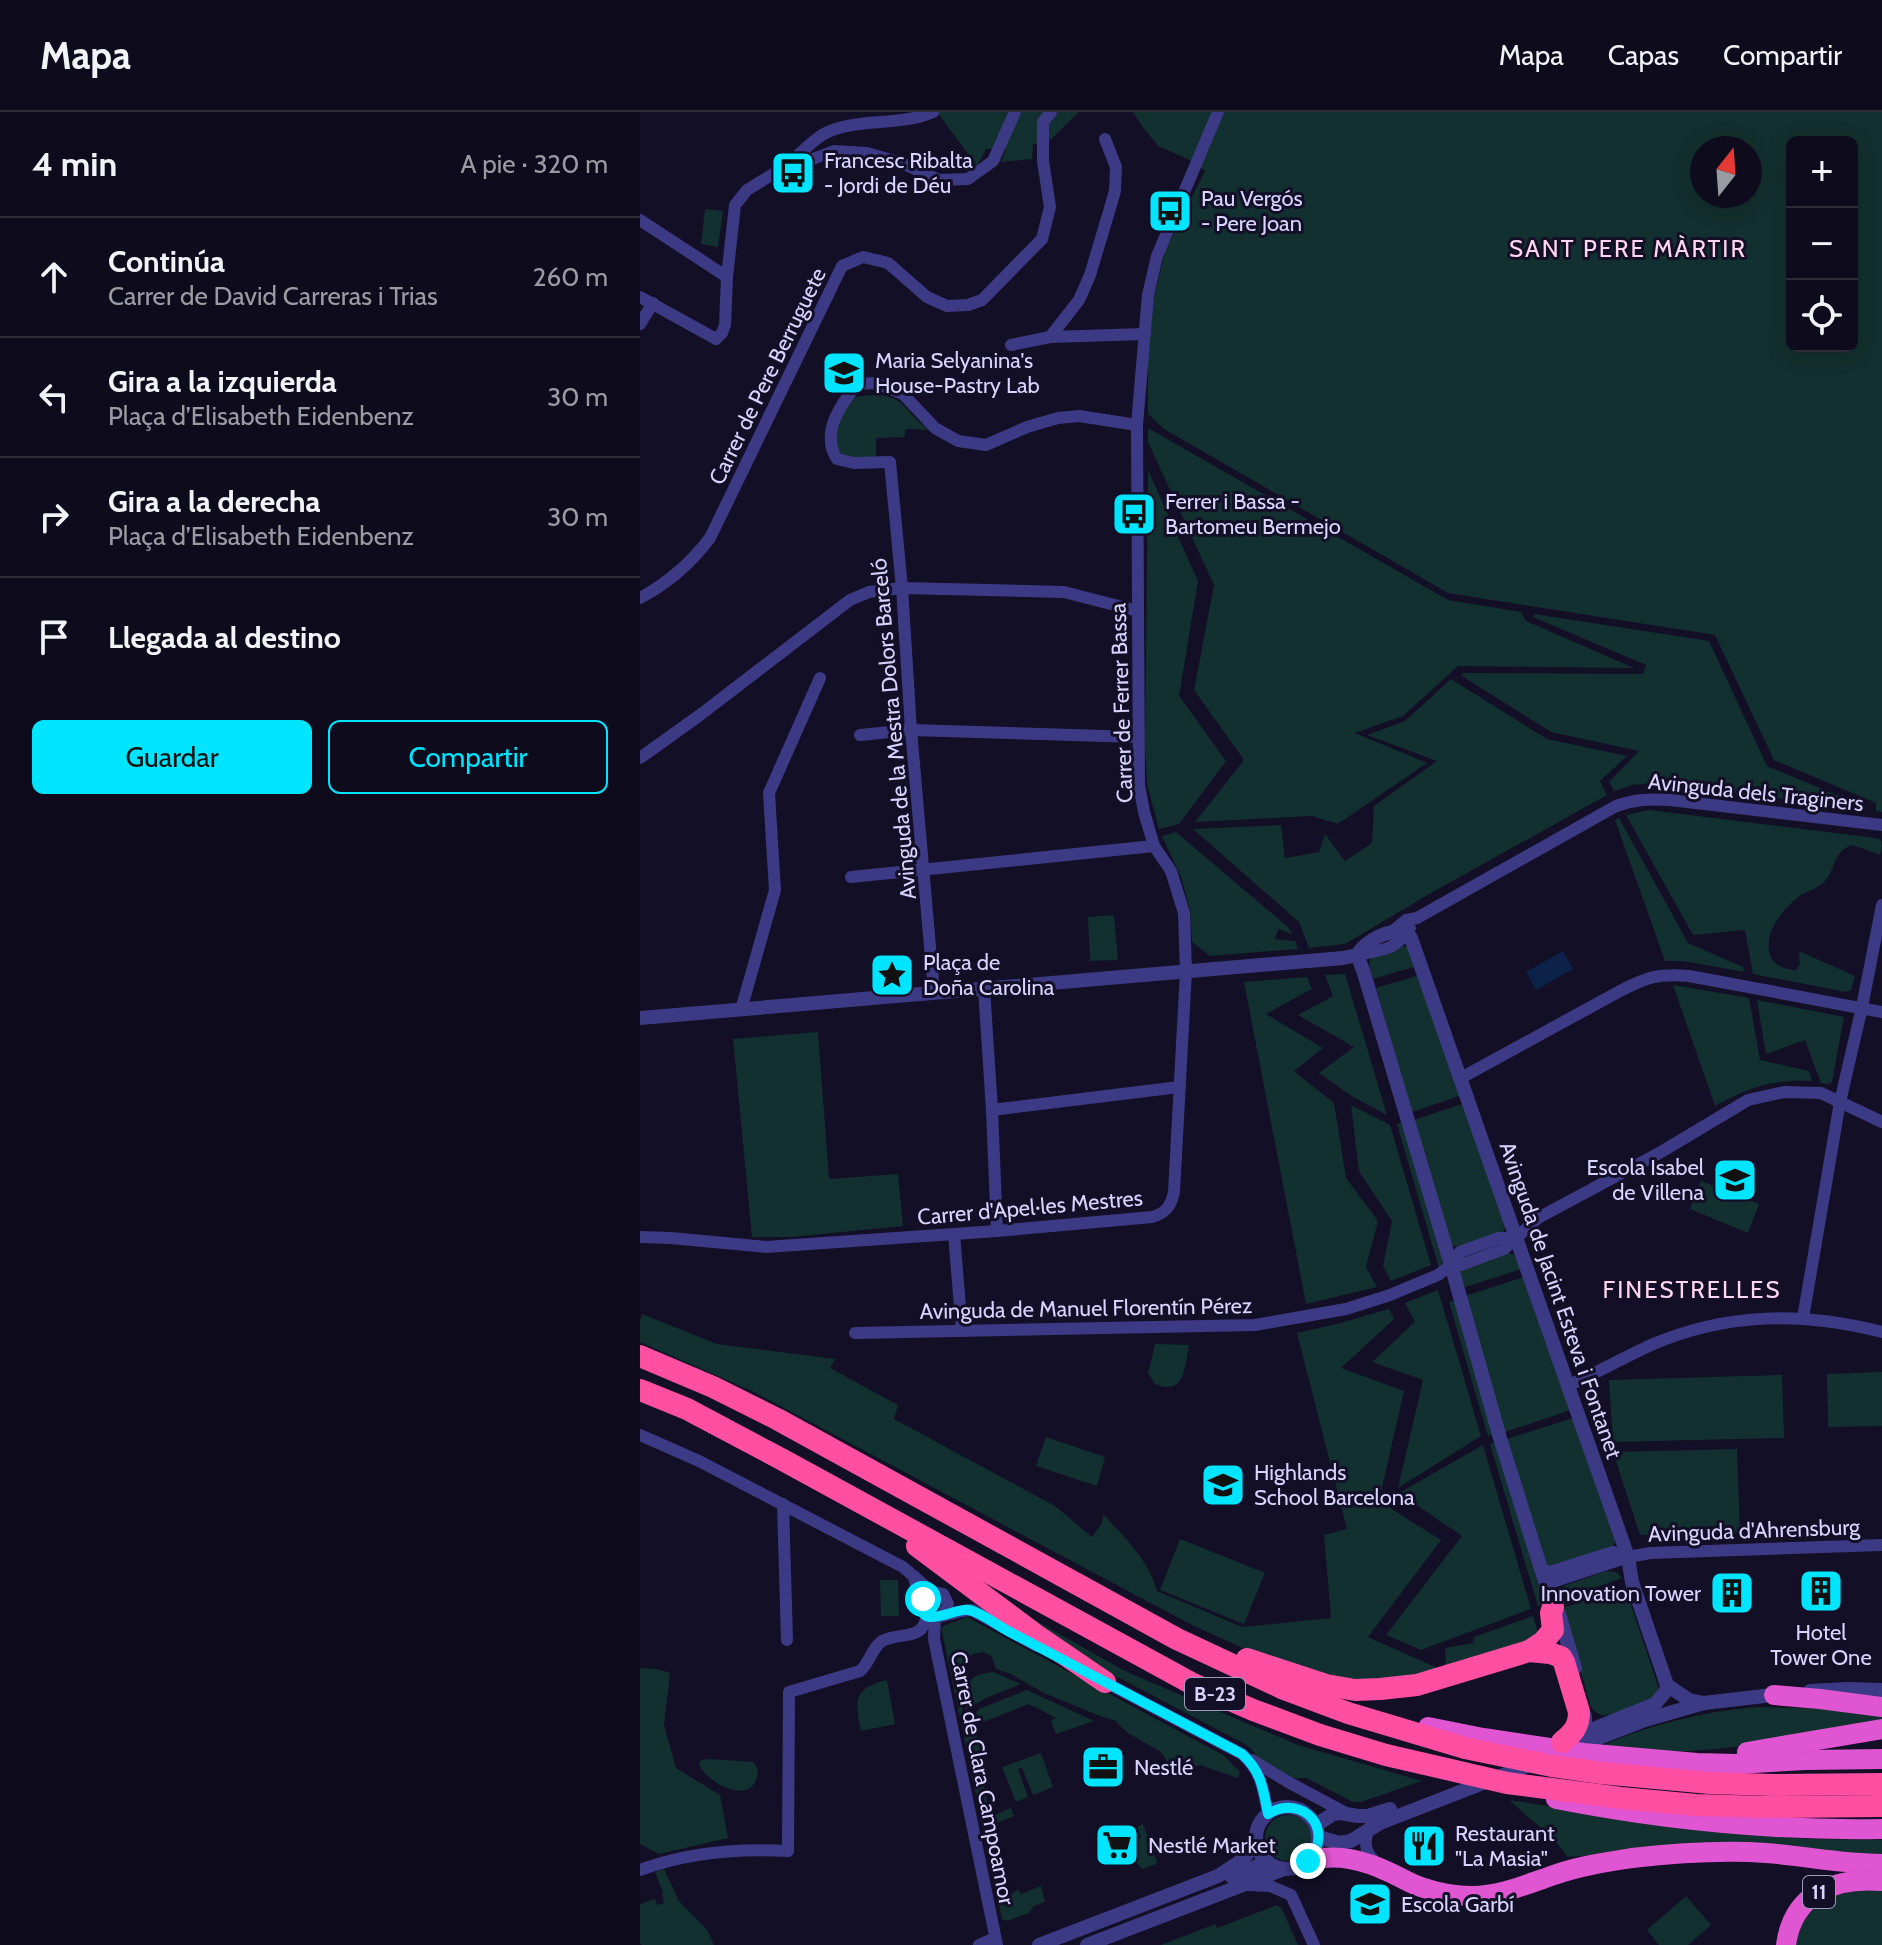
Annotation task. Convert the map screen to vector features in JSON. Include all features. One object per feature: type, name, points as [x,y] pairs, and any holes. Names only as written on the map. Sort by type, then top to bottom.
[{"type":"highway","name":"B-23","points":[[640,1356],[777,1419],[1177,1639],[1284,1689],[1348,1713],[1474,1743],[1552,1766],[1601,1773],[1699,1783],[1882,1784]]},
{"type":"highway","name":"B-23","points":[[640,1390],[687,1409],[1191,1683],[1320,1735],[1504,1785],[1696,1805],[1882,1806]]},
{"type":"highway","points":[[862,1503],[966,1584],[1105,1682]]},
{"type":"highway","points":[[1123,1609],[1247,1658],[1326,1685],[1355,1690],[1417,1685],[1529,1651],[1543,1642],[1553,1630],[1553,1607]]},
{"type":"highway","points":[[1529,1651],[1557,1655],[1564,1662],[1579,1712],[1574,1732],[1578,1743]]},
{"type":"highway","points":[[1230,1665],[1474,1743],[1578,1743],[1639,1758],[1736,1764],[1882,1759]]},
{"type":"highway","points":[[1774,1695],[1882,1707]]},
{"type":"highway","points":[[1639,1758],[1763,1750],[1882,1729]]},
{"type":"highway","points":[[1504,1785],[1611,1810],[1685,1819],[1842,1830],[1882,1829]]},
{"type":"highway","points":[[1308,1861],[1322,1857],[1344,1857],[1387,1871],[1423,1888],[1452,1895],[1475,1896],[1501,1893],[1582,1867],[1669,1855],[1764,1853],[1882,1864]]},
{"type":"highway","points":[[1669,1855],[1805,1864],[1882,1880]]},
{"type":"highway","name":"11","points":[[1786,1945],[1793,1920],[1802,1905],[1814,1895],[1843,1882],[1882,1880]]},
{"type":"street","points":[[640,297],[716,339],[725,325],[735,205],[747,190],[786,166],[823,135],[855,125],[907,120],[933,112]]},
{"type":"street","points":[[786,166],[834,151],[867,153],[902,163],[939,180],[968,179],[993,161],[1015,112]]},
{"type":"street","name":"Carrer de Pere Berruguete","points":[[640,598],[689,563],[710,538],[842,266],[863,257],[888,263],[927,297],[947,306],[968,305],[982,300],[1042,239],[1050,207],[1043,161],[1043,122],[1051,112]]},
{"type":"street","name":"Carrer de Ferrer Bassa","points":[[1186,971],[1184,913],[1171,871],[1154,846],[1139,785],[1137,425],[1148,295],[1157,256],[1218,112]]},
{"type":"street","points":[[1050,337],[1079,300],[1090,275],[1115,191],[1116,167],[1105,139]]},
{"type":"street","points":[[640,220],[727,277]]},
{"type":"street","points":[[640,324],[653,303]]},
{"type":"street","points":[[1011,345],[1050,337],[1145,334]]},
{"type":"street","name":"Avinguda de la Mestra Dolors Barceló","points":[[934,992],[890,462],[854,463],[837,459],[831,443],[833,421],[857,384],[875,383],[903,394],[935,428],[958,441],[986,445],[1027,427],[1079,416],[1137,425]]},
{"type":"street","points":[[640,758],[850,600],[869,592],[902,588],[1064,592],[1138,611]]},
{"type":"street","points":[[741,1010],[775,890],[769,793],[820,678]]},
{"type":"street","points":[[860,735],[911,730],[1137,737]]},
{"type":"street","name":"Avinguda dels Traginers","points":[[1401,932],[1417,918],[1616,806],[1632,800],[1670,800],[1882,825]]},
{"type":"street","points":[[851,877],[1154,846]]},
{"type":"street","points":[[1803,1318],[1840,1102],[1882,905]]},
{"type":"street","points":[[640,1018],[1309,961],[1357,955],[1364,945],[1401,932]]},
{"type":"street","name":"Avinguda de Jacint Esteva i Fontanet","points":[[1401,932],[1411,938],[1517,1238],[1628,1557],[1632,1582],[1667,1685]]},
{"type":"street","points":[[1357,955],[1540,1569],[1553,1607],[1559,1614],[1585,1705],[1598,1720],[1608,1722]]},
{"type":"street","name":"Carrer d'Apel·les Mestres","points":[[640,1237],[766,1247],[997,1231],[1161,1214],[1172,1205],[1174,1192],[1186,971]]},
{"type":"street","points":[[1459,1079],[1632,985],[1659,975],[1689,976],[1882,1012]]},
{"type":"street","points":[[984,988],[997,1231]]},
{"type":"street","points":[[992,1110],[1179,1087]]},
{"type":"street","points":[[1517,1238],[1538,1218],[1661,1152],[1748,1100],[1787,1092],[1821,1093],[1882,1122]]},
{"type":"street","points":[[954,1234],[962,1331]]},
{"type":"street","name":"Avinguda de Manuel Florentín Pérez","points":[[855,1333],[1255,1325],[1346,1309],[1390,1295],[1431,1278],[1451,1265],[1456,1255],[1467,1249],[1499,1238],[1517,1238]]},
{"type":"street","points":[[1567,1386],[1653,1344],[1734,1321],[1803,1318],[1882,1332]]},
{"type":"street","points":[[640,1435],[699,1461],[903,1567],[932,1592]]},
{"type":"street","points":[[783,1504],[787,1640]]},
{"type":"street","points":[[1540,1569],[1550,1572],[1613,1552],[1620,1535]]},
{"type":"street","name":"Avinguda d'Ahrensburg","points":[[1546,1584],[1628,1557],[1650,1553],[1882,1545]]},
{"type":"street","name":"Avinguda d'Ahrensburg","points":[[1613,1552],[1628,1557]]},
{"type":"street","name":"Carrer de Clara Campoamor","points":[[914,1576],[932,1613],[934,1639],[996,1942]]},
{"type":"street","points":[[640,1870],[664,1861],[723,1850],[788,1851],[789,1692],[860,1671],[885,1640],[919,1632],[932,1613],[948,1604],[938,1592],[932,1592],[923,1599],[932,1613]]},
{"type":"street","points":[[932,1613],[972,1610],[1344,1812],[1358,1816],[1378,1814],[1645,1720],[1704,1703],[1821,1690],[1882,1690]]},
{"type":"street","points":[[1039,1945],[1218,1876],[1240,1863],[1256,1839],[1259,1825],[1268,1814],[1283,1807],[1293,1807],[1307,1814],[1317,1831],[1333,1842],[1344,1843],[1369,1828],[1578,1743],[1608,1722],[1655,1704],[1667,1685],[1689,1700],[1704,1703]]},
{"type":"street","points":[[1578,1743],[1585,1705]]},
{"type":"street","points":[[1242,1754],[1258,1772],[1268,1814]]},
{"type":"street","points":[[1087,1945],[1284,1869],[1297,1867],[1308,1861],[1316,1850],[1317,1831],[1333,1814],[1344,1812]]},
{"type":"street","points":[[1369,1828],[1367,1853],[1387,1871]]},
{"type":"street","points":[[1256,1839],[1260,1854],[1268,1862],[1284,1869]]},
{"type":"street","points":[[1218,1876],[1233,1876],[1268,1862]]},
{"type":"street","points":[[1284,1869],[1283,1878],[1314,1945]]},
{"type":"street","points":[[1241,1885],[1270,1886],[1291,1895]]},
{"type":"street","points":[[979,1945],[996,1942]]},
{"type":"green space","points":[[937,112],[1079,112],[1048,142],[1033,144],[1032,159],[1001,162],[1006,149],[986,149],[977,166]]},
{"type":"green space","points":[[1133,112],[1882,112],[1882,812],[1876,811],[1876,803],[1774,760],[1715,635],[1448,593],[1164,429],[1148,414],[1148,334],[1152,306],[1165,251],[1205,171],[1190,160],[1158,146]]},
{"type":"green space","points":[[705,209],[723,211],[718,247],[701,244]]},
{"type":"green space","points":[[872,395],[899,402],[930,430],[906,429],[904,437],[876,438],[876,456],[871,459],[845,457],[835,441],[840,421],[853,397]]},
{"type":"green space","points":[[1148,428],[1448,600],[1521,612],[1526,621],[1634,668],[1458,666],[1403,716],[1355,733],[1427,763],[1338,824],[1312,816],[1195,822],[1244,760],[1194,690],[1214,585],[1148,442]]},
{"type":"green space","points":[[1148,470],[1198,581],[1179,696],[1226,761],[1179,824],[1159,829],[1147,784],[1145,745]]},
{"type":"green space","points":[[1534,614],[1709,641],[1767,766],[1865,809],[1654,783],[1614,791],[1609,782],[1639,751],[1551,732],[1462,676],[1463,673],[1643,674],[1646,665],[1533,617]]},
{"type":"green space","points":[[1451,679],[1547,739],[1627,756],[1600,781],[1607,795],[1345,944],[1309,948],[1299,922],[1193,829],[1281,825],[1285,858],[1319,852],[1325,834],[1345,861],[1372,843],[1374,806],[1437,761],[1367,735],[1405,721]]},
{"type":"green space","points":[[1649,810],[1881,840],[1880,855],[1853,845],[1841,852],[1821,885],[1788,906],[1776,921],[1770,938],[1770,955],[1777,964],[1796,970],[1801,952],[1855,976],[1851,990],[1846,992],[1753,974],[1745,930],[1693,935],[1626,815]]},
{"type":"green space","points":[[1619,818],[1688,943],[1743,967],[1744,972],[1683,961],[1665,961],[1615,820]]},
{"type":"green space","points":[[1176,832],[1288,927],[1292,934],[1278,929],[1275,939],[1295,941],[1298,949],[1210,956],[1192,942],[1190,910],[1181,877],[1162,836]]},
{"type":"green space","points":[[1114,915],[1118,960],[1090,961],[1088,917]]},
{"type":"green space","points":[[1404,946],[1417,966],[1373,979],[1369,963],[1371,957]]},
{"type":"green space","points":[[1345,974],[1387,1115],[1350,1095],[1319,1073],[1354,1047],[1298,1015],[1333,996],[1325,975]]},
{"type":"green space","points":[[1420,975],[1462,1095],[1412,1112],[1376,988]]},
{"type":"green space","points":[[1307,977],[1312,989],[1266,1014],[1323,1048],[1294,1071],[1334,1103],[1346,1178],[1378,1221],[1366,1267],[1377,1287],[1306,1304],[1244,982]]},
{"type":"green space","points":[[1673,985],[1749,998],[1760,1060],[1809,1071],[1812,1081],[1785,1081],[1762,1086],[1715,1106]]},
{"type":"green space","points":[[1757,1000],[1844,1017],[1832,1082],[1821,1083],[1805,1040],[1766,1054]]},
{"type":"green space","points":[[818,1032],[829,1179],[898,1174],[903,1226],[791,1237],[752,1237],[733,1039]]},
{"type":"green space","points":[[1465,1103],[1505,1228],[1502,1233],[1456,1247],[1451,1244],[1414,1120]]},
{"type":"green space","points":[[1351,1105],[1390,1125],[1431,1265],[1391,1281],[1383,1266],[1392,1221],[1359,1171]]},
{"type":"green space","points":[[1403,1122],[1443,1261],[1439,1268],[1397,1124]]},
{"type":"green space","points":[[1701,1181],[1759,1204],[1748,1233],[1690,1209]]},
{"type":"green space","points":[[1509,1253],[1517,1256],[1522,1269],[1462,1288],[1461,1270]]},
{"type":"green space","points":[[1524,1277],[1571,1410],[1505,1432],[1465,1296]]},
{"type":"green space","points":[[1438,1290],[1481,1436],[1398,1488],[1423,1380],[1372,1362],[1415,1322],[1405,1303]]},
{"type":"green space","points":[[1455,1300],[1494,1434],[1488,1436],[1449,1302]]},
{"type":"green space","points":[[1389,1309],[1394,1319],[1341,1368],[1404,1391],[1379,1501],[1441,1540],[1368,1637],[1442,1670],[1407,1679],[1350,1683],[1276,1663],[1192,1625],[752,1391],[640,1342],[642,1314],[717,1344],[835,1359],[830,1368],[898,1405],[894,1419],[1055,1506],[1092,1537],[1102,1523],[1103,1514],[1142,1559],[1157,1591],[1242,1627],[1331,1618],[1324,1535],[1347,1529],[1297,1333]]},
{"type":"green space","points":[[1155,1344],[1189,1345],[1182,1377],[1172,1386],[1155,1384],[1148,1373]]},
{"type":"green space","points":[[1882,1372],[1882,1426],[1828,1427],[1827,1374]]},
{"type":"green space","points":[[1782,1375],[1784,1438],[1613,1442],[1609,1380]]},
{"type":"green space","points":[[1573,1418],[1615,1542],[1612,1548],[1552,1568],[1546,1566],[1507,1439]]},
{"type":"green space","points":[[1046,1437],[1105,1457],[1097,1486],[1036,1466]]},
{"type":"green space","points":[[1497,1442],[1544,1604],[1538,1606],[1490,1444]]},
{"type":"green space","points":[[1483,1445],[1531,1609],[1421,1650],[1386,1635],[1462,1536],[1399,1493]]},
{"type":"green space","points":[[1737,1449],[1740,1533],[1640,1535],[1613,1452]]},
{"type":"green space","points":[[1180,1539],[1265,1573],[1244,1624],[1160,1590]]},
{"type":"green space","points":[[1606,1571],[1616,1572],[1622,1578],[1560,1600],[1560,1589],[1566,1585]]},
{"type":"green space","points":[[880,1580],[898,1580],[899,1616],[881,1616]]},
{"type":"green space","points":[[1625,1587],[1659,1689],[1656,1698],[1621,1712],[1602,1715],[1591,1707],[1563,1608]]},
{"type":"green space","points":[[998,1599],[1148,1681],[1298,1745],[1422,1781],[1353,1802],[1306,1778],[1288,1778],[1258,1758],[1243,1743],[1106,1671]]},
{"type":"green space","points":[[1533,1616],[1539,1637],[1443,1670],[1445,1648],[1473,1643],[1474,1637]]},
{"type":"green space","points":[[967,1617],[1223,1755],[1240,1772],[1238,1778],[1200,1765],[1175,1768],[1161,1752],[1128,1733],[1116,1721],[1044,1693],[996,1669],[992,1657],[984,1652],[972,1654],[966,1663],[968,1675],[960,1697],[963,1714],[960,1718],[941,1627]]},
{"type":"green space","points":[[640,1668],[670,1673],[664,1725],[676,1768],[720,1795],[728,1838],[659,1854],[640,1844]]},
{"type":"green space","points":[[993,1672],[1021,1684],[966,1710],[968,1683],[977,1676]]},
{"type":"green space","points":[[887,1680],[895,1724],[861,1731],[857,1704],[862,1692]]},
{"type":"green space","points":[[1027,1690],[1094,1721],[1056,1734],[1051,1721],[1056,1718],[1029,1704],[973,1726],[982,1749],[977,1751],[988,1806],[991,1805],[995,1815],[1011,1808],[1014,1816],[983,1828],[962,1727],[979,1709]]},
{"type":"green space","points":[[1756,1707],[1841,1709],[1882,1714],[1882,1721],[1736,1747],[1665,1751],[1601,1746],[1677,1720]]},
{"type":"green space","points":[[1041,1753],[1053,1787],[1033,1795],[1022,1768],[1018,1769],[1028,1797],[1016,1802],[1002,1767]]},
{"type":"green space","points":[[701,1760],[753,1762],[758,1775],[751,1787],[744,1790],[726,1788],[709,1777],[699,1764]]},
{"type":"green space","points":[[1510,1800],[1684,1828],[1808,1839],[1882,1840],[1882,1859],[1604,1854],[1567,1857],[1555,1841]]},
{"type":"green space","points":[[1288,1815],[1304,1822],[1311,1838],[1304,1854],[1288,1861],[1272,1854],[1265,1838],[1272,1822]]},
{"type":"green space","points":[[1143,1824],[1157,1861],[1142,1869],[1125,1849],[1127,1843],[1141,1837],[1137,1827]]},
{"type":"green space","points":[[664,1869],[679,1901],[707,1930],[714,1945],[640,1943],[640,1904],[655,1899],[657,1905],[664,1903],[655,1872]]},
{"type":"green space","points":[[1041,1886],[1045,1902],[1034,1906],[1029,1913],[1007,1921],[1002,1919],[998,1899],[1008,1897],[1018,1889],[1021,1894]]},
{"type":"green space","points":[[1845,1890],[1882,1890],[1882,1945],[1792,1945],[1811,1906]]},
{"type":"green space","points":[[1686,1896],[1711,1925],[1688,1945],[1659,1945],[1647,1930]]},
{"type":"green space","points":[[1277,1905],[1282,1909],[1298,1945],[1161,1945],[1215,1924],[1217,1928]]},
{"type":"water","points":[[1563,951],[1573,969],[1536,990],[1526,972]]},
{"type":"place","name":"Francesc Ribalta - Jordi de Déu","points":[[793,173]]},
{"type":"place","name":"Pau Vergós - Pere Joan","points":[[1170,211]]},
{"type":"place","name":"Maria Selyanina's House-Pastry Lab","points":[[844,373]]},
{"type":"place","name":"Ferrer i Bassa - Bartomeu Bermejo","points":[[1134,514]]},
{"type":"place","name":"Plaça de Doña Carolina","points":[[892,975]]},
{"type":"place","name":"Escola Isabel de Villena","points":[[1735,1180]]},
{"type":"place","name":"Highlands School Barcelona","points":[[1223,1485]]},
{"type":"place","name":"Hotel Tower One","points":[[1821,1591]]},
{"type":"place","name":"Innovation Tower","points":[[1732,1593]]},
{"type":"place","name":"Nestlé","points":[[1103,1767]]},
{"type":"place","name":"Nestlé Market","points":[[1117,1845]]},
{"type":"place","name":"Restaurant \"La Masia\"","points":[[1424,1846]]},
{"type":"place","name":"Escola Garbí","points":[[1370,1904]]},
{"type":"district","name":"SANT PERE MÀRTIR","points":[[1628,249]]},
{"type":"district","name":"FINESTRELLES","points":[[1692,1290]]},
{"type":"route","points":[[923,1599],[923,1611],[931,1618],[972,1610],[1242,1754],[1258,1772],[1268,1814],[1275,1809],[1293,1807],[1303,1811],[1316,1825],[1318,1844],[1308,1861]]}]
